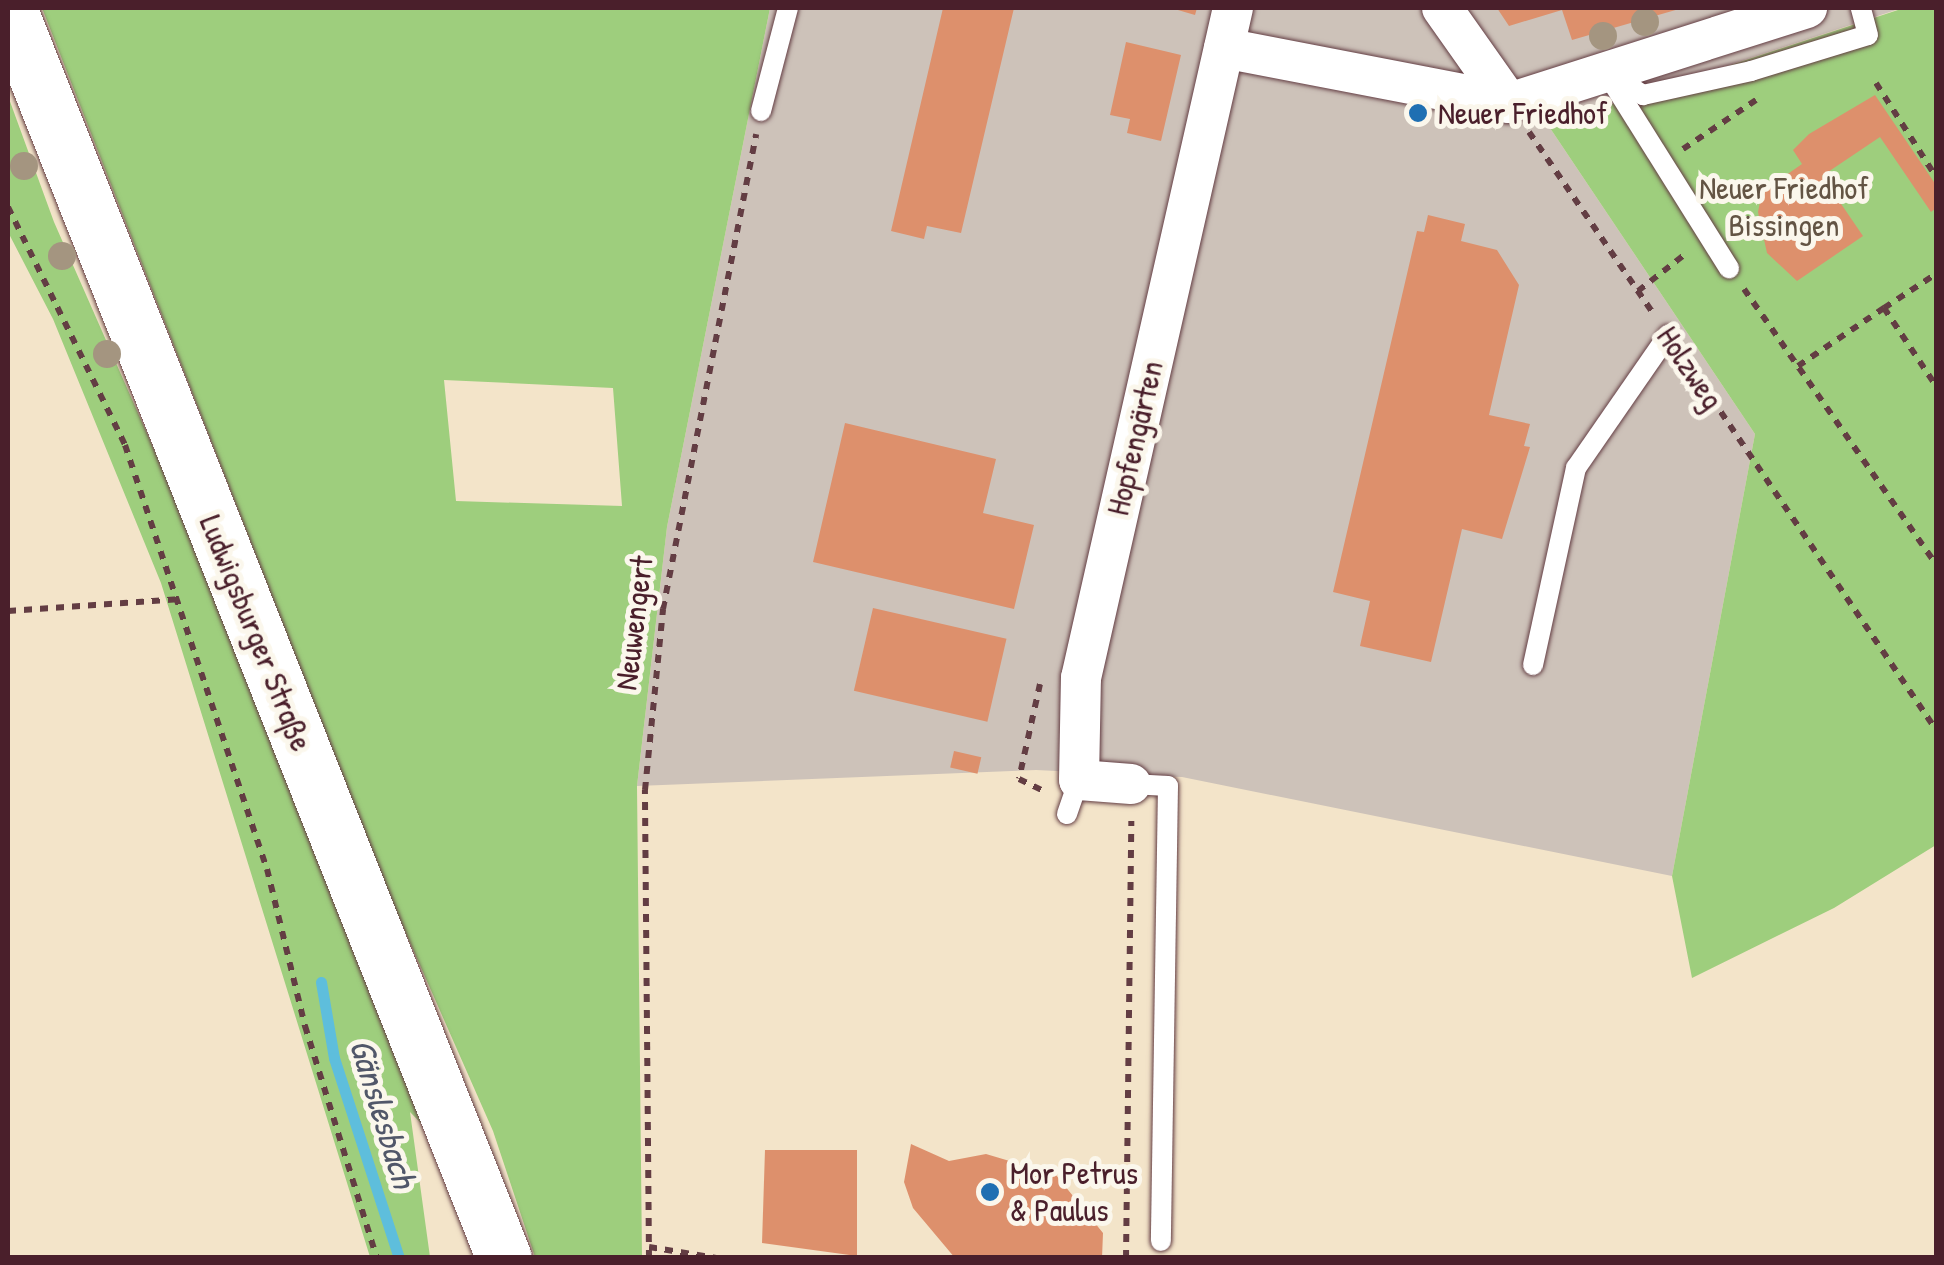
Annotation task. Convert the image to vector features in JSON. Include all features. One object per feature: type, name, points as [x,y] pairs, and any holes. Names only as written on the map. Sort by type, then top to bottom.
[{"type":"main road","name":"Ludwigsburger Straße","points":[[8,8],[504,1258]]},
{"type":"street","name":"Hopfengärten","points":[[1131,784],[1073,797],[1081,678],[1233,8]]},
{"type":"street","points":[[1442,8],[1509,102]]},
{"type":"street","points":[[1224,48],[1509,102],[1807,8]]},
{"type":"lane","points":[[761,111],[788,8]]},
{"type":"lane","points":[[1606,71],[1643,95],[1752,71],[1868,34],[1861,8]]},
{"type":"lane","points":[[1606,71],[1705,239],[1729,268]]},
{"type":"lane","points":[[1532,665],[1576,468],[1668,334]]},
{"type":"lane","points":[[1131,784],[1168,786],[1161,1241]]},
{"type":"path","points":[[1876,84],[1936,177]]},
{"type":"path","name":"Holzweg","points":[[1509,102],[1936,730]]},
{"type":"path","name":"Neuwengert","points":[[649,1258],[643,868],[659,648],[681,508],[761,111]]},
{"type":"path","points":[[8,207],[126,445],[267,869],[305,1026],[377,1258]]},
{"type":"path","points":[[1638,291],[1705,239]]},
{"type":"path","points":[[1729,268],[1936,564]]},
{"type":"path","points":[[1798,366],[1936,274]]},
{"type":"path","points":[[1884,308],[1936,386]]},
{"type":"path","points":[[8,611],[178,599]]},
{"type":"path","points":[[1126,1258],[1131,784]]},
{"type":"path","points":[[649,1247],[716,1258]]},
{"type":"shaded area","points":[[770,8],[1902,8],[1548,125],[1755,434],[1672,876],[1182,777],[1036,770],[637,786],[667,527]]},
{"type":"green space","points":[[42,8],[770,8],[667,527],[637,786],[642,1257],[535,1257],[493,1131],[385,886]],"holes":[[[444,380],[613,388],[622,506],[456,501]]]},
{"type":"green space","name":"Neuer Friedhof Bissingen","points":[[1904,8],[1936,8],[1936,845],[1834,908],[1692,978],[1672,876],[1755,434],[1548,125]]},
{"type":"green space","points":[[8,96],[54,222],[197,547],[444,1147],[410,1112],[430,1257],[370,1257],[161,583],[53,319],[8,232]]},
{"type":"building","points":[[943,8],[1014,8],[961,233],[927,226],[924,239],[891,231]]},
{"type":"building","points":[[1171,8],[1197,8],[1195,15]]},
{"type":"building","points":[[1497,8],[1679,9],[1572,40],[1562,10],[1509,26]]},
{"type":"building","points":[[1126,42],[1181,55],[1161,141],[1127,133],[1130,119],[1110,115]]},
{"type":"building","points":[[1875,95],[1936,185],[1936,208],[1931,212],[1880,137],[1822,176],[1863,236],[1797,281],[1767,253],[1758,212],[1762,192],[1802,164],[1793,150],[1809,134]]},
{"type":"building","points":[[1428,215],[1465,224],[1461,241],[1497,250],[1519,285],[1489,415],[1530,424],[1524,446],[1530,447],[1502,539],[1462,529],[1431,662],[1360,646],[1370,601],[1333,592],[1417,231],[1424,232]]},
{"type":"building","points":[[845,423],[996,459],[983,513],[1034,525],[1014,609],[813,562]]},
{"type":"building","points":[[873,608],[1006,639],[987,722],[854,691]]},
{"type":"building","points":[[954,751],[981,757],[977,774],[950,768]]},
{"type":"building","name":"Mor Petrus & Paulus","points":[[911,1144],[949,1161],[986,1154],[1056,1175],[1103,1233],[1102,1258],[955,1258],[913,1208],[904,1182]]},
{"type":"building","points":[[765,1150],[857,1150],[857,1256],[762,1243]]},
{"type":"waterway","name":"Gänslesbach","points":[[321,982],[334,1058],[399,1258]]},
{"type":"place","name":"Neuer Friedhof","points":[[1418,113]]},
{"type":"place","name":"Mor Petrus & Paulus","points":[[990,1192]]}]
